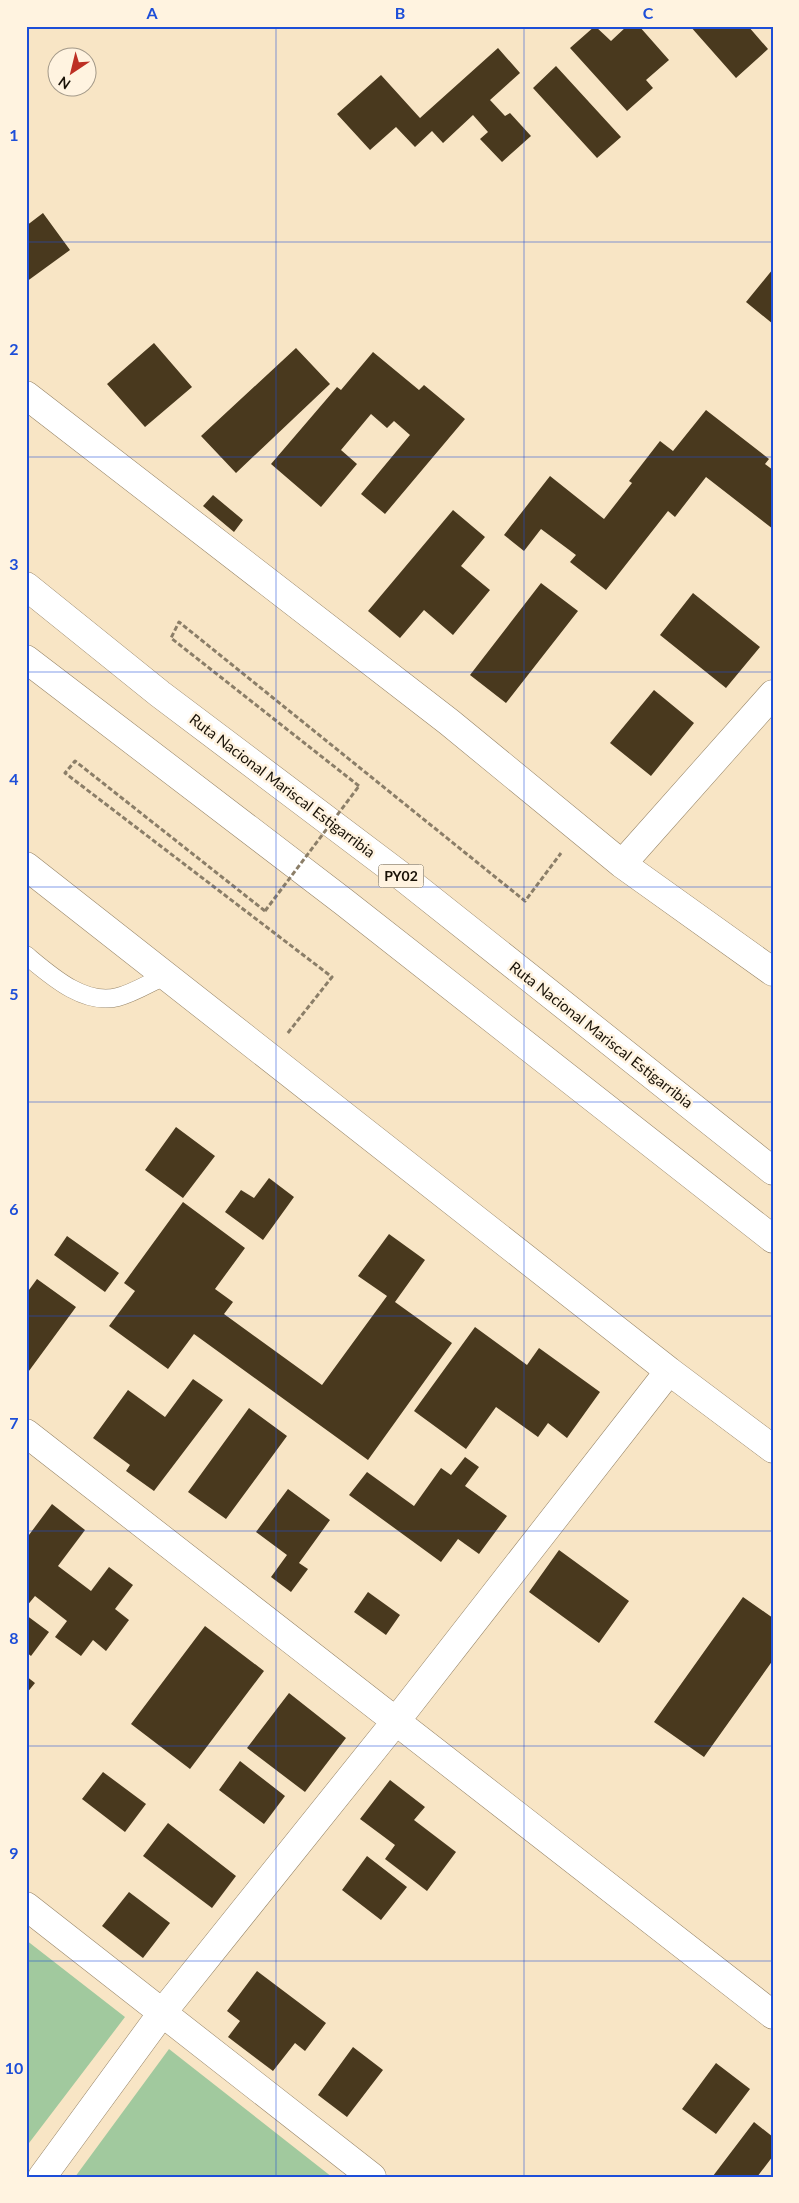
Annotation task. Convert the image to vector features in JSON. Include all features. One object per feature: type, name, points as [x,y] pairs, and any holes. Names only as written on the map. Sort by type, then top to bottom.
[{"type":"main road","points":[[26,395],[449,722],[622,864],[773,972]]},
{"type":"main road","name":"Ruta Nacional Mariscal Estigarribia","points":[[26,586],[160,694],[404,878],[773,1171]]},
{"type":"main road","points":[[26,659],[344,902],[773,1239]]},
{"type":"main road","points":[[622,864],[773,694]]},
{"type":"main road","points":[[26,866],[669,1371],[773,1449]]},
{"type":"main road","points":[[42,2177],[162,2013],[396,1721],[669,1371]]},
{"type":"main road","points":[[26,1433],[773,2015]]},
{"type":"main road","points":[[26,1906],[372,2177]]},
{"type":"lane","points":[[26,956],[58,980],[92,998],[117,998],[167,975]]},
{"type":"path","points":[[270,1056],[332,977],[65,773],[74,761],[265,911],[359,786],[171,638],[179,622],[525,901],[579,828]]},
{"type":"green space","points":[[26,1940],[125,2017],[26,2147]]},
{"type":"green space","points":[[169,2049],[332,2177],[75,2177]]},
{"type":"building","points":[[595,26],[611,41],[627,26],[639,26],[669,60],[646,80],[653,88],[627,111],[570,48]]},
{"type":"building","points":[[690,26],[748,26],[768,49],[736,78]]},
{"type":"building","points":[[498,48],[520,73],[490,100],[505,116],[510,113],[531,136],[502,162],[480,139],[488,132],[473,115],[443,143],[432,131],[415,147],[396,127],[370,150],[337,114],[381,75],[420,118]]},
{"type":"building","points":[[556,66],[621,137],[597,158],[533,88]]},
{"type":"building","points":[[43,213],[70,250],[26,282],[26,226]]},
{"type":"building","points":[[773,269],[773,324],[746,302]]},
{"type":"building","points":[[154,343],[192,387],[145,427],[107,384]]},
{"type":"building","points":[[296,348],[330,384],[236,473],[201,436]]},
{"type":"building","points":[[373,352],[419,390],[424,385],[465,419],[385,514],[361,494],[410,435],[394,421],[387,428],[371,414],[341,450],[357,464],[321,507],[271,464],[337,387],[341,390]]},
{"type":"building","points":[[706,410],[769,459],[765,464],[773,470],[773,529],[706,477],[675,517],[668,511],[606,590],[570,562],[576,555],[541,529],[524,551],[504,535],[550,476],[604,519],[632,483],[629,481],[660,441],[673,451]]},
{"type":"building","points":[[213,495],[243,520],[234,532],[203,506]]},
{"type":"building","points":[[453,510],[485,537],[461,566],[490,590],[453,635],[424,610],[400,638],[368,611]]},
{"type":"building","points":[[541,583],[578,611],[506,703],[470,675]]},
{"type":"building","points":[[693,593],[760,647],[726,688],[660,635]]},
{"type":"building","points":[[654,690],[694,723],[651,776],[610,743]]},
{"type":"building","points":[[176,1127],[215,1156],[183,1198],[145,1170]]},
{"type":"building","points":[[269,1178],[294,1197],[263,1240],[225,1212],[241,1190],[254,1198]]},
{"type":"building","points":[[183,1202],[245,1248],[215,1289],[233,1302],[224,1314],[322,1385],[387,1296],[358,1276],[389,1234],[425,1260],[395,1302],[452,1343],[368,1460],[194,1334],[168,1369],[109,1326],[135,1291],[124,1283]]},
{"type":"building","points":[[67,1236],[119,1273],[105,1292],[54,1255]]},
{"type":"building","points":[[37,1279],[76,1307],[26,1375],[26,1294]]},
{"type":"building","points":[[475,1327],[527,1365],[539,1348],[600,1392],[567,1438],[548,1423],[538,1437],[496,1407],[466,1449],[414,1411]]},
{"type":"building","points":[[193,1379],[223,1400],[154,1491],[126,1471],[130,1465],[93,1438],[128,1390],[165,1417]]},
{"type":"building","points":[[249,1408],[287,1436],[226,1519],[188,1492]]},
{"type":"building","points":[[465,1457],[479,1467],[465,1486],[507,1516],[479,1554],[458,1539],[441,1562],[349,1495],[367,1472],[414,1506],[441,1468],[451,1475]]},
{"type":"building","points":[[288,1489],[330,1520],[299,1563],[308,1569],[291,1592],[271,1577],[287,1555],[256,1532]]},
{"type":"building","points":[[52,1504],[85,1530],[58,1566],[91,1591],[109,1567],[133,1585],[115,1609],[129,1620],[106,1651],[93,1640],[81,1656],[55,1637],[67,1621],[35,1596],[26,1607],[26,1539]]},
{"type":"building","points":[[559,1550],[629,1601],[599,1643],[529,1592]]},
{"type":"building","points":[[368,1592],[400,1615],[386,1635],[354,1612]]},
{"type":"building","points":[[743,1597],[773,1618],[773,1660],[704,1757],[654,1722]]},
{"type":"building","points":[[26,1615],[49,1632],[31,1656],[26,1652]]},
{"type":"building","points":[[205,1626],[264,1671],[190,1769],[131,1724]]},
{"type":"building","points":[[26,1676],[35,1683],[26,1694]]},
{"type":"building","points":[[289,1693],[346,1738],[305,1792],[247,1748]]},
{"type":"building","points":[[240,1761],[285,1796],[264,1824],[219,1790]]},
{"type":"building","points":[[103,1772],[146,1804],[125,1832],[82,1799]]},
{"type":"building","points":[[390,1780],[425,1807],[414,1820],[456,1852],[427,1891],[385,1859],[395,1845],[360,1819]]},
{"type":"building","points":[[168,1823],[236,1876],[212,1908],[143,1856]]},
{"type":"building","points":[[367,1856],[407,1887],[381,1920],[342,1890]]},
{"type":"building","points":[[129,1892],[170,1923],[143,1958],[102,1926]]},
{"type":"building","points":[[257,1971],[326,2023],[305,2051],[295,2043],[273,2071],[228,2037],[240,2021],[227,2011]]},
{"type":"building","points":[[353,2047],[383,2070],[347,2117],[318,2095]]},
{"type":"building","points":[[716,2063],[750,2089],[716,2134],[682,2109]]},
{"type":"building","points":[[754,2122],[773,2137],[773,2156],[757,2177],[713,2176]]}]
